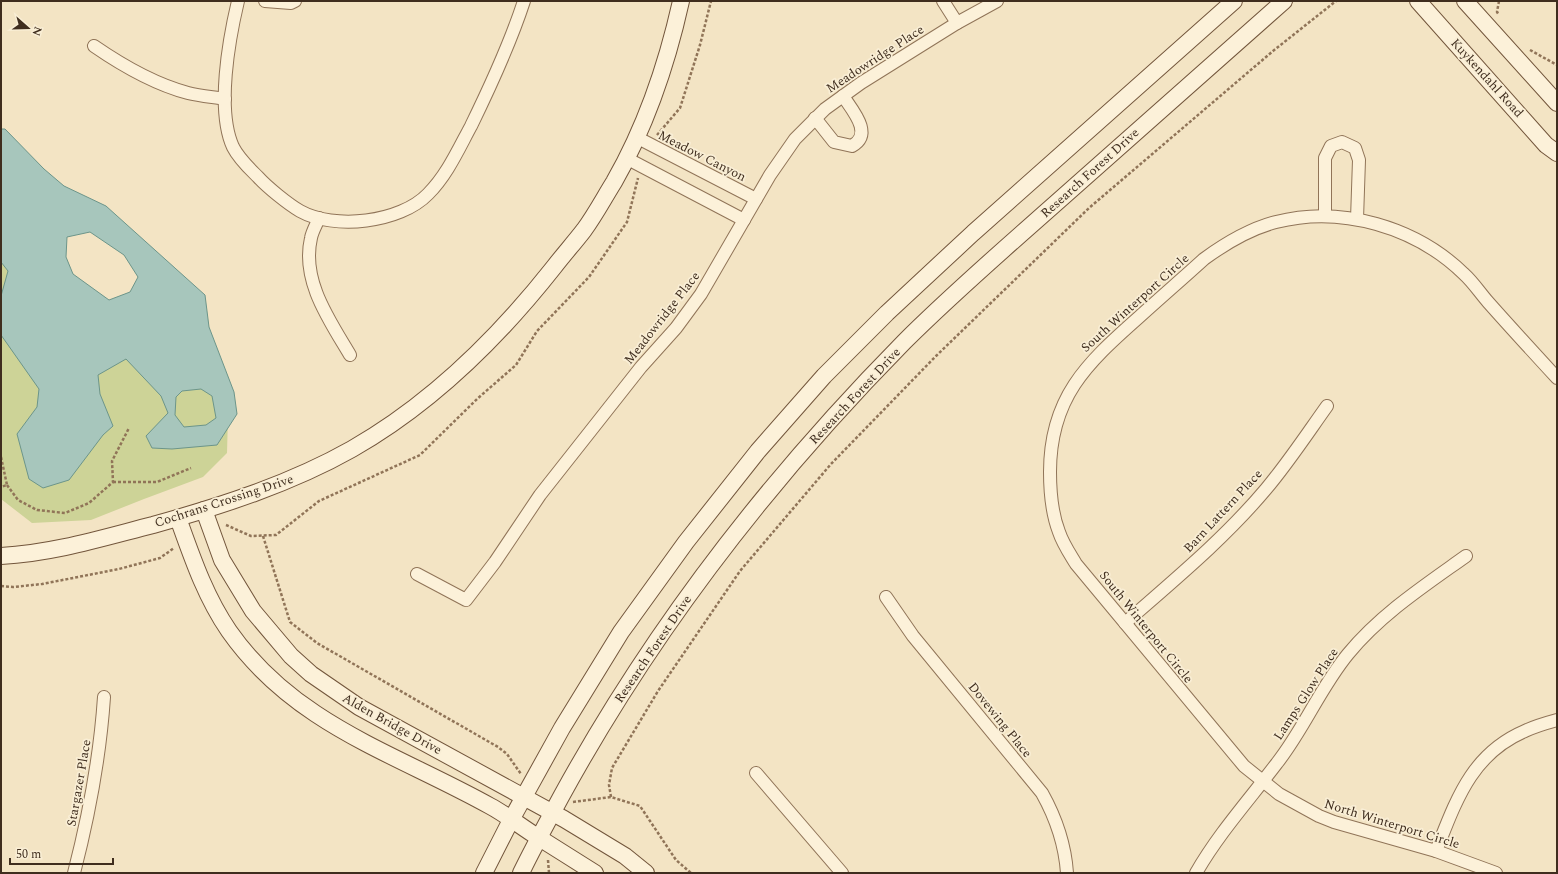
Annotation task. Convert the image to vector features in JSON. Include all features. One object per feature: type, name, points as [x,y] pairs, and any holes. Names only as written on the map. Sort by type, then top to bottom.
[{"type":"main road","name":"Cochrans Crossing Drive","points":[[1,556],[47,551],[86,543],[178,518],[253,494],[298,476],[351,450],[384,430],[419,404],[492,339],[533,294],[584,230],[614,181],[653,98],[676,23],[681,1]]},
{"type":"main road","points":[[484,873],[511,820],[562,728],[622,632],[686,542],[758,452],[824,376],[921,280],[1234,1]]},
{"type":"main road","name":"Research Forest Drive","points":[[521,873],[538,837],[557,806],[589,747],[649,651],[714,562],[783,474],[845,405],[907,340],[992,260],[1284,1]]},
{"type":"main road","name":"Kuykendahl Road","points":[[1418,1],[1546,145],[1557,153]]},
{"type":"main road","points":[[1465,1],[1557,103]]},
{"type":"main road","name":"Alden Bridge Drive","points":[[204,510],[222,560],[254,611],[291,656],[311,674],[359,707],[525,797],[557,806],[646,873]]},
{"type":"main road","name":"Alden Bridge Drive","points":[[178,518],[198,574],[213,603],[229,630],[249,656],[271,679],[317,715],[348,734],[491,806],[595,873]]},
{"type":"street","points":[[238,1],[232,26],[225,99],[225,117],[233,146],[242,161],[264,183],[300,211],[318,218],[348,221],[380,219],[399,212],[427,195],[453,161],[504,55],[524,1]]},
{"type":"street","points":[[265,1],[291,3],[295,1]]},
{"type":"street","points":[[943,1],[957,23]]},
{"type":"street","name":"Meadowridge Place","points":[[417,574],[466,600],[495,562],[540,495],[702,294],[770,175],[796,139],[815,118],[861,83],[957,23],[997,1]]},
{"type":"street","points":[[94,46],[152,80],[188,93],[225,99]]},
{"type":"street","points":[[815,118],[834,142],[852,146],[857,143],[861,135],[862,127],[843,96]]},
{"type":"street","name":"Meadow Canyon","points":[[636,137],[756,199]]},
{"type":"street","points":[[1324,216],[1325,158],[1330,146],[1342,142],[1354,148],[1359,160],[1357,219]]},
{"type":"street","points":[[626,158],[744,220]]},
{"type":"street","name":"South Winterport Circle","points":[[1262,781],[1244,766],[1228,748],[1076,564],[1059,533],[1050,482],[1051,446],[1061,410],[1068,393],[1078,377],[1108,345],[1204,259],[1221,247],[1236,238],[1276,222],[1297,218],[1324,216],[1357,219],[1399,232],[1437,252],[1465,274],[1487,301],[1557,378]]},
{"type":"street","points":[[318,218],[310,238],[310,258],[314,286],[326,314],[350,355]]},
{"type":"street","name":"Barn Lattern Place","points":[[1125,623],[1211,549],[1237,522],[1266,489],[1328,406]]},
{"type":"street","name":"Lamps Glow Place","points":[[1196,873],[1226,826],[1277,764],[1291,744],[1333,674],[1359,641],[1394,608],[1466,556]]},
{"type":"street","name":"Dovewing Place","points":[[886,597],[913,636],[1042,793],[1057,822],[1065,856],[1067,873]]},
{"type":"street","name":"Stargazer Place","points":[[74,873],[95,781],[104,697]]},
{"type":"street","points":[[1436,851],[1456,799],[1464,784],[1489,755],[1504,742],[1525,730],[1557,720]]},
{"type":"street","points":[[756,773],[842,873]]},
{"type":"street","name":"North Winterport Circle","points":[[1262,781],[1292,802],[1320,816],[1436,851],[1496,873]]},
{"type":"path","points":[[652,145],[656,137],[680,108],[700,45],[711,1]]},
{"type":"path","points":[[610,797],[609,785],[612,768],[658,691],[740,570],[831,464],[936,356],[1089,208],[1273,51],[1336,1]]},
{"type":"path","points":[[1499,1],[1497,12],[1501,17]]},
{"type":"path","points":[[1528,49],[1557,65]]},
{"type":"path","points":[[211,529],[226,525],[251,536],[276,535],[319,501],[420,455],[476,399],[516,365],[537,331],[589,277],[627,222],[637,180],[643,166]]},
{"type":"path","points":[[113,482],[112,461],[129,428]]},
{"type":"path","points":[[1,458],[7,485],[18,500],[37,510],[65,513],[89,503],[113,482],[157,482],[191,468]]},
{"type":"path","points":[[1,487],[7,485]]},
{"type":"path","points":[[263,536],[290,622],[317,643],[498,747],[508,754],[521,773],[532,783]]},
{"type":"path","points":[[1,586],[13,587],[42,584],[119,569],[160,558],[186,540]]},
{"type":"path","points":[[557,806],[568,802],[580,802],[610,797],[640,806],[676,860],[691,873]]},
{"type":"green space","points":[[1,150],[56,284],[216,387],[228,416],[227,453],[203,477],[91,520],[32,523],[1,499]]},
{"type":"water","points":[[1,129],[5,129],[44,169],[64,186],[106,206],[205,295],[209,327],[234,392],[237,414],[217,445],[172,449],[152,448],[146,436],[168,413],[161,396],[126,359],[98,375],[100,394],[113,426],[103,435],[69,480],[43,488],[29,479],[17,434],[37,407],[39,389],[1,335],[1,296],[8,271],[1,262]],"holes":[[[90,232],[124,255],[138,277],[130,292],[109,300],[73,274],[66,257],[67,237]],[[201,389],[212,396],[216,418],[206,425],[184,427],[175,415],[176,397],[182,391]]]}]
